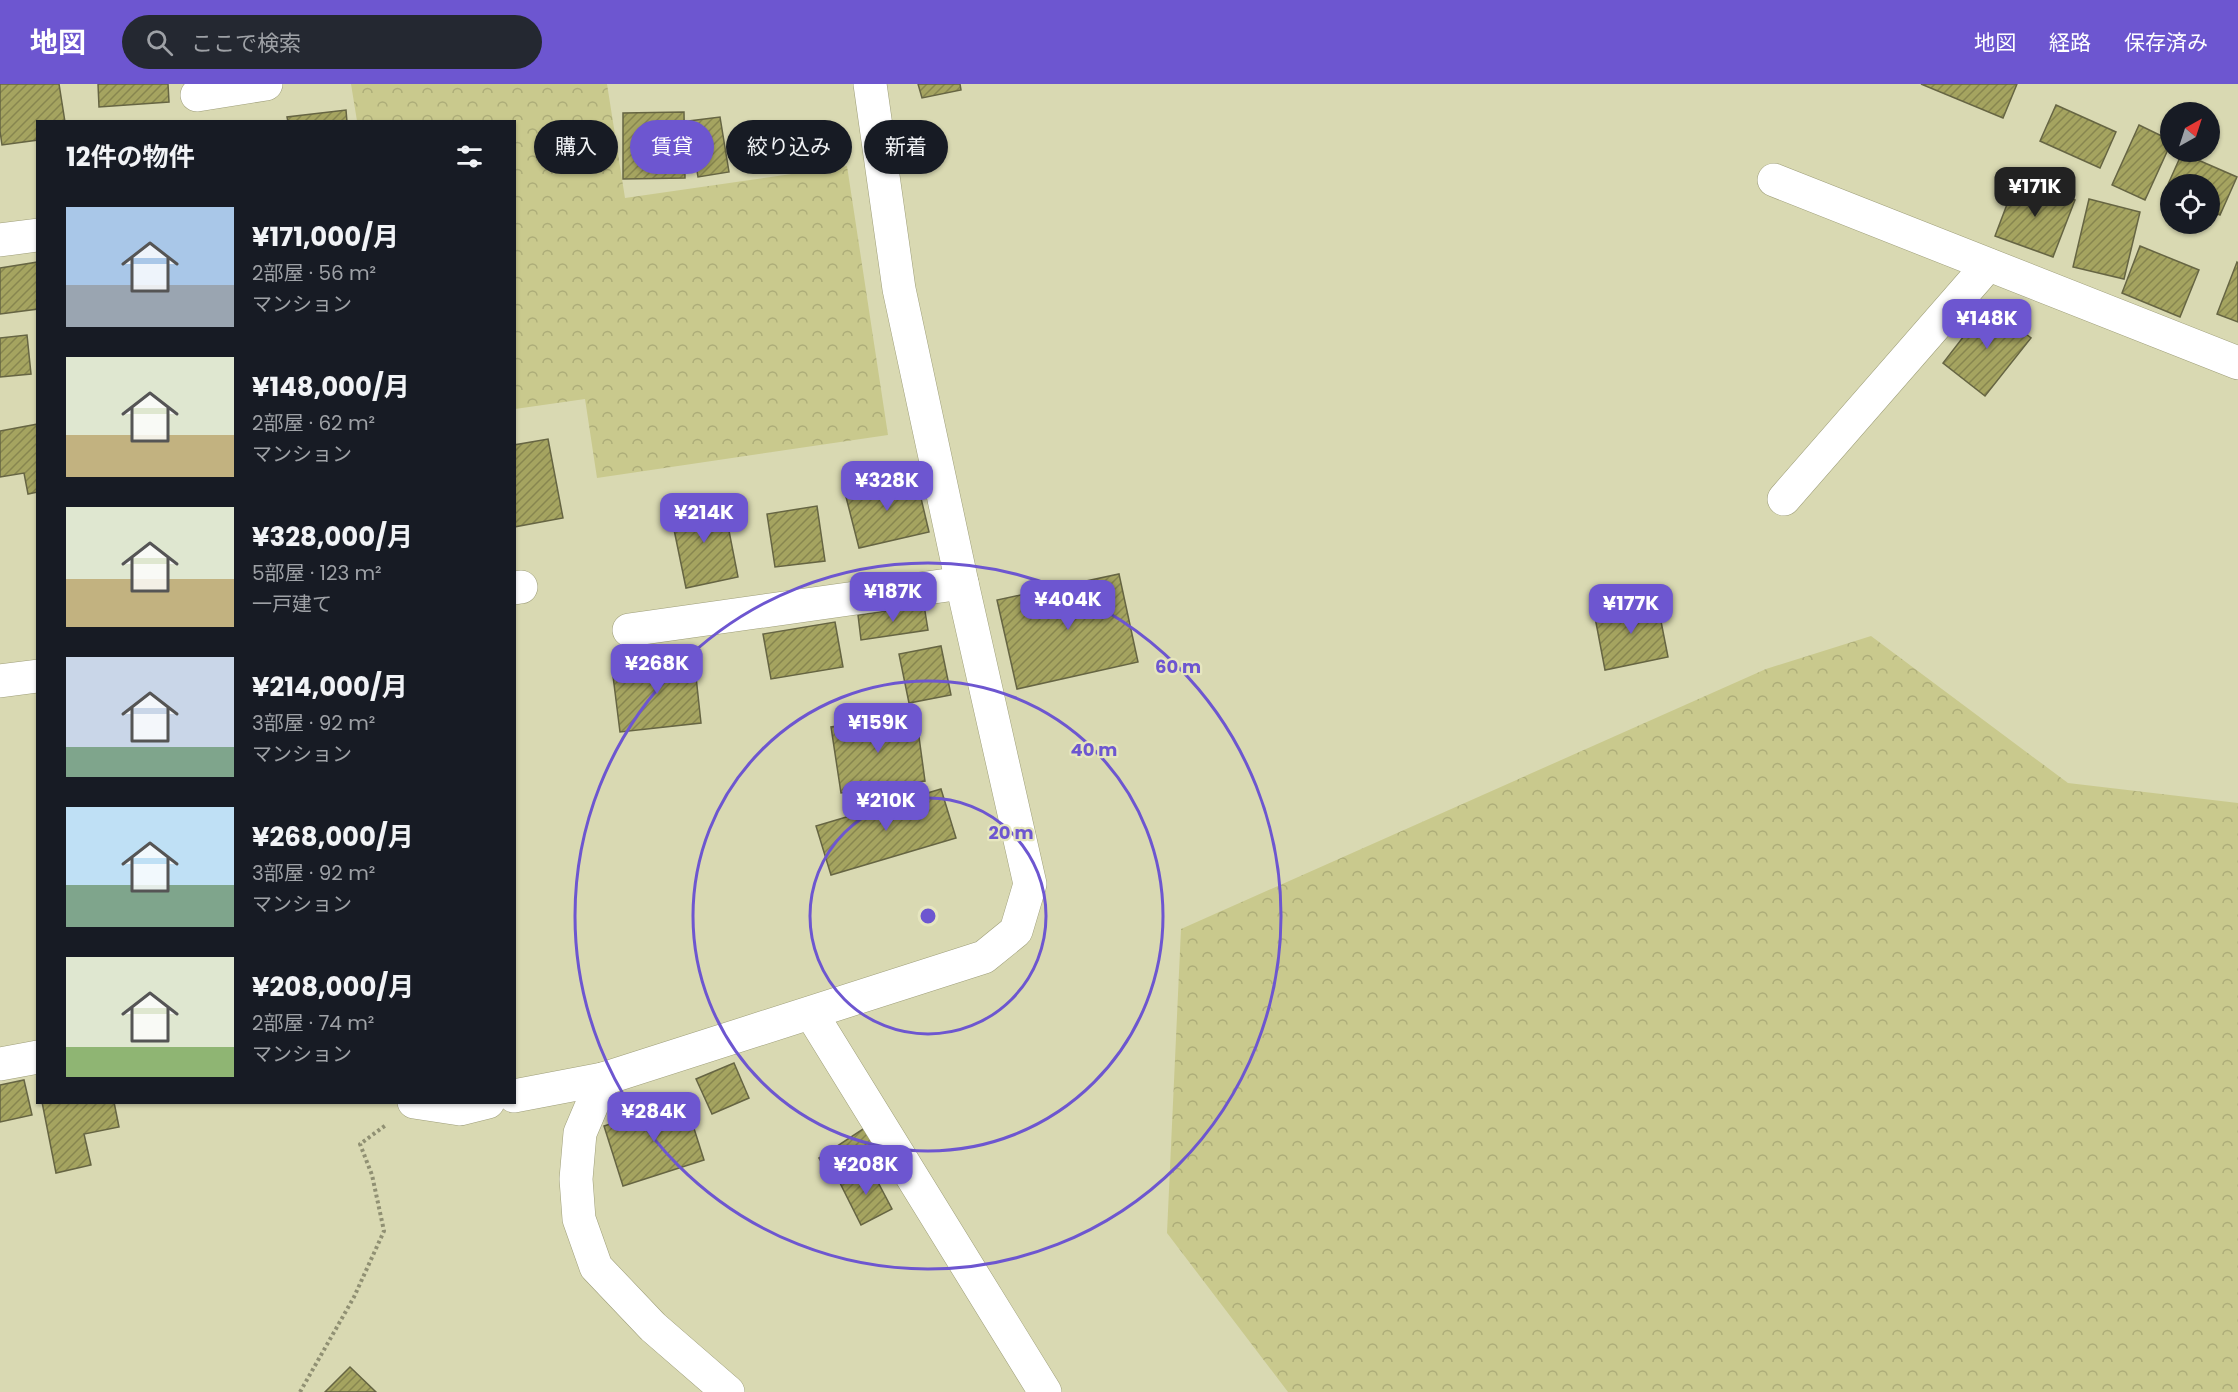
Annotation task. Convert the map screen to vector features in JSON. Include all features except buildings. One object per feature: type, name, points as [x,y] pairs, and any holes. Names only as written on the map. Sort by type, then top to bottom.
[{"type":"street","points":[[198,100],[266,84]]},
{"type":"street","points":[[516,1096],[603,1079],[984,957],[1016,931],[1030,884],[962,584],[899,289],[870,84]]},
{"type":"street","points":[[1774,180],[2238,363]]},
{"type":"street","points":[[0,240],[36,235]]},
{"type":"street","points":[[1784,499],[1988,265]]},
{"type":"street","points":[[630,630],[962,584]]},
{"type":"street","points":[[0,681],[36,676]]},
{"type":"street","points":[[811,1013],[1046,1392]]},
{"type":"street","points":[[0,1064],[36,1057]]},
{"type":"street","points":[[603,1079],[580,1133],[576,1179],[579,1218],[596,1267],[652,1327],[728,1392]]},
{"type":"street","points":[[422,1104],[460,1109],[480,1104]]},
{"type":"path","points":[[300,1392],[354,1298],[384,1231],[372,1175],[360,1144],[414,1104]]},
{"type":"green space","points":[[351,84],[607,84],[613,120],[534,120],[534,174],[618,174],[618,154],[625,198],[792,174],[848,174],[888,435],[597,478],[585,399],[516,409],[516,120],[357,120]]},
{"type":"green space","points":[[1871,636],[2068,783],[2238,803],[2238,1392],[1288,1392],[1167,1233],[1181,929],[1766,669]]}]
